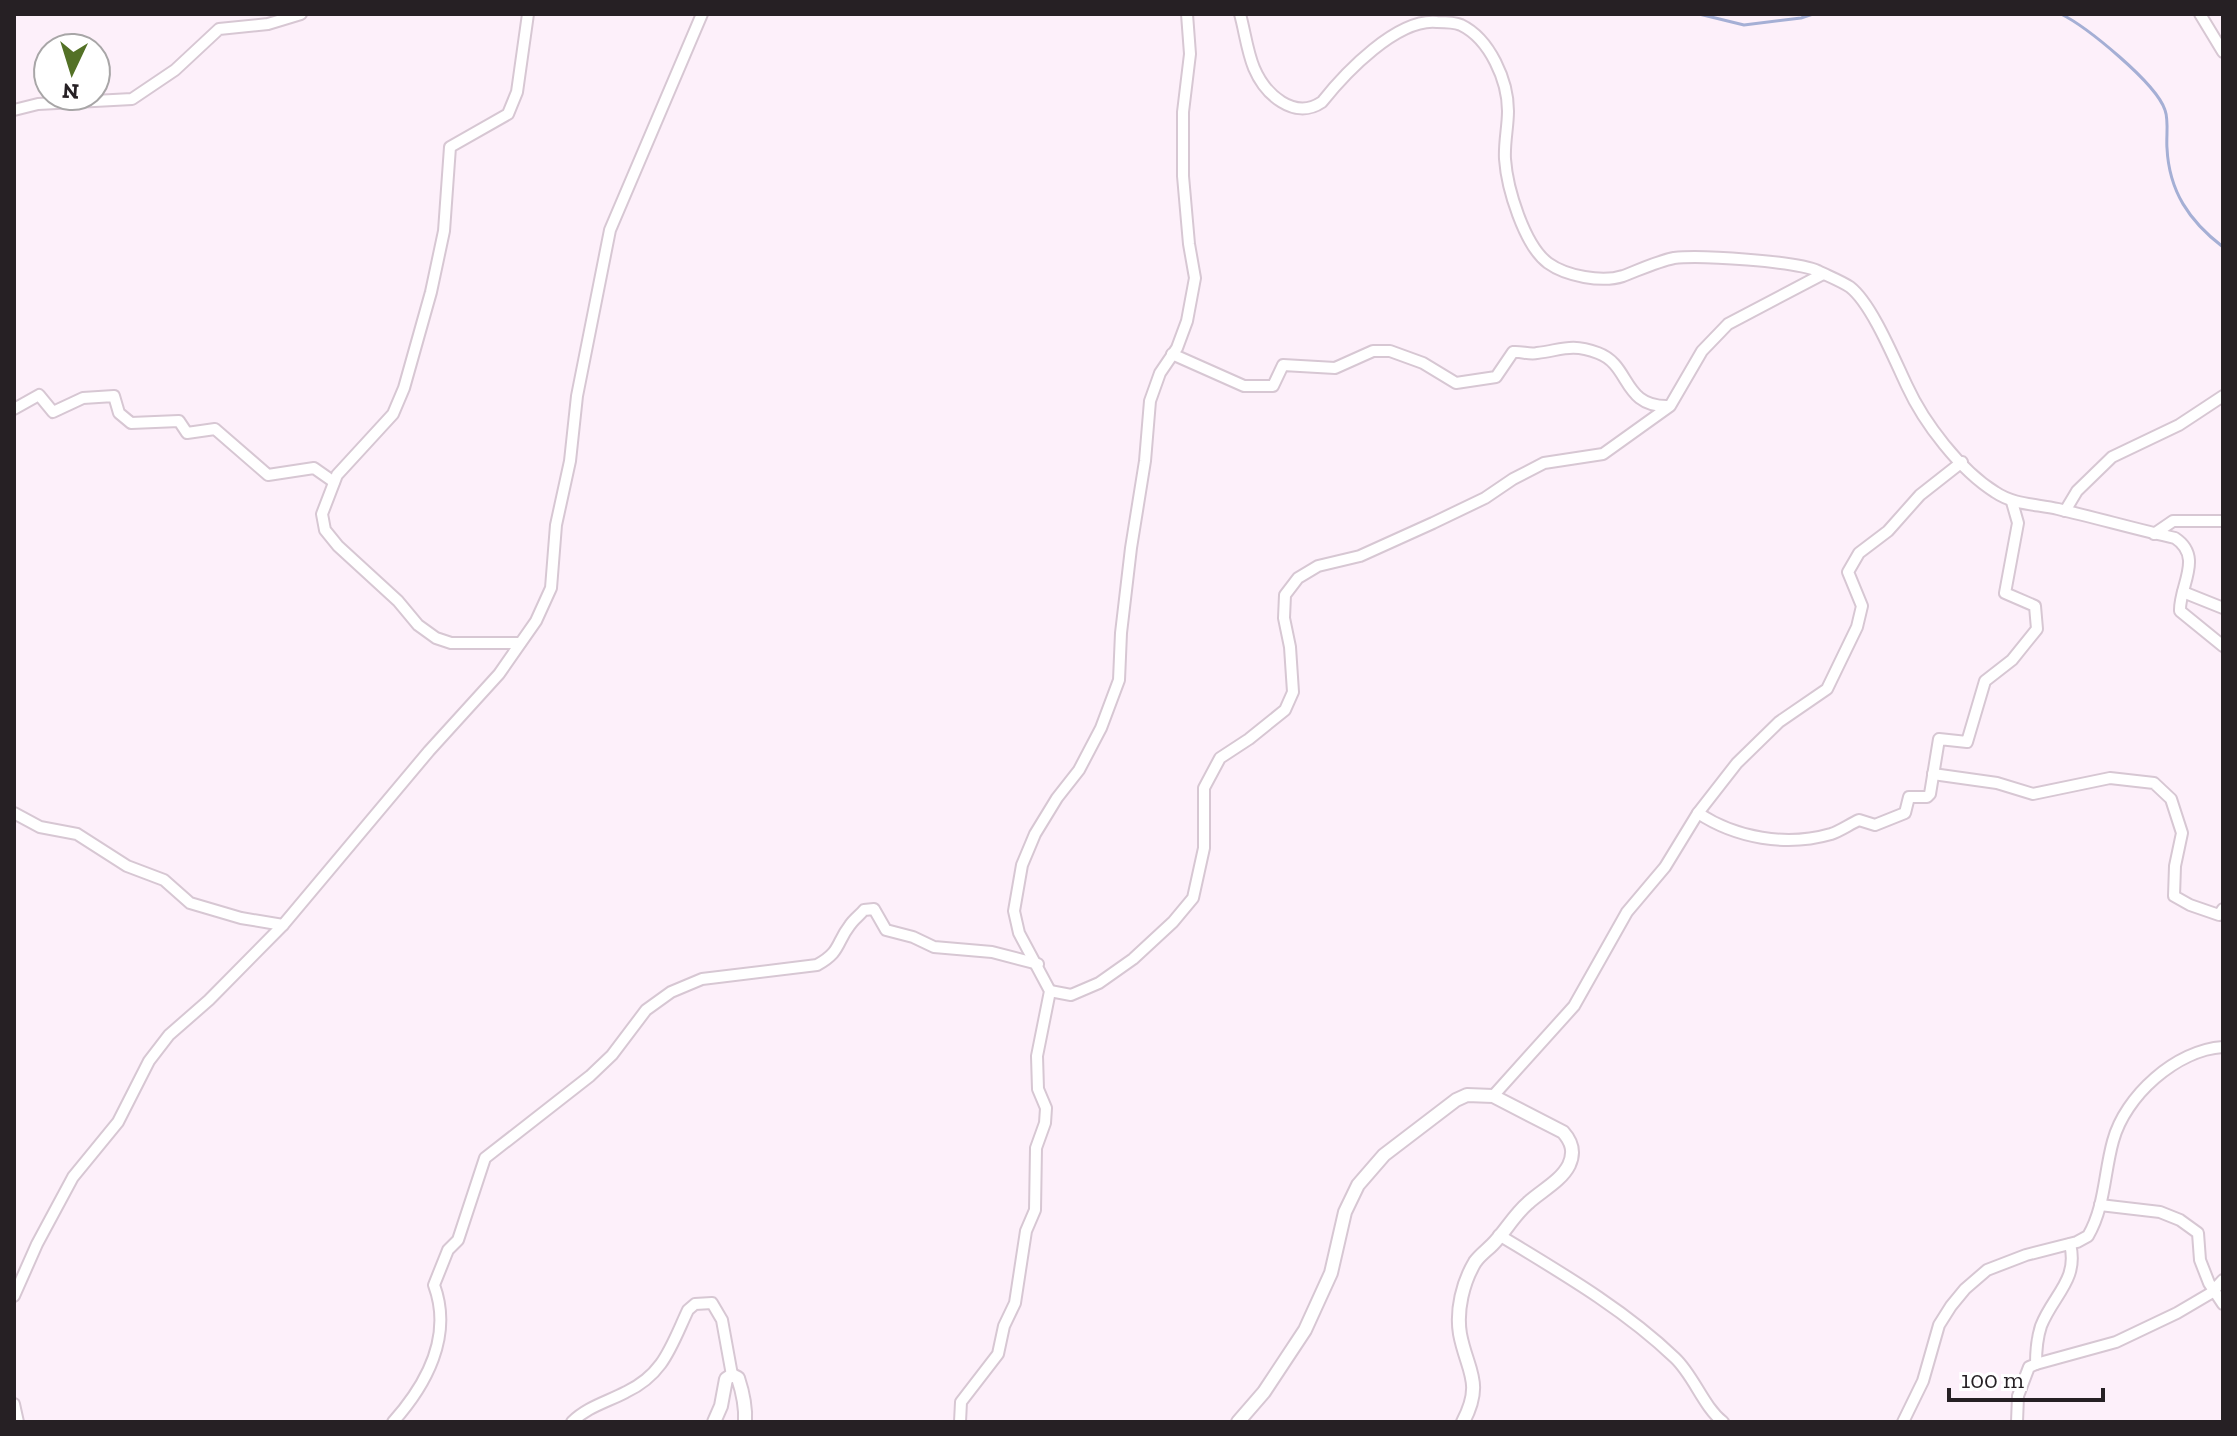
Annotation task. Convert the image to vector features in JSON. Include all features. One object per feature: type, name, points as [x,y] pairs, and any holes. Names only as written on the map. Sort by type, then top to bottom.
[{"type":"main road","points":[[1238,1422],[1264,1392],[1305,1330],[1331,1273],[1345,1212],[1358,1185],[1384,1155],[1456,1100],[1467,1095],[1493,1096],[1563,1132],[1573,1152],[1565,1170],[1518,1212],[1470,1271],[1462,1298],[1461,1335],[1474,1383],[1472,1403],[1463,1422]]},
{"type":"main road","points":[[714,1422],[721,1406],[726,1379],[732,1375],[738,1378],[742,1389],[745,1422]]},
{"type":"street","points":[[14,110],[38,104],[132,99],[175,70],[219,29],[268,24],[301,14]]},
{"type":"street","points":[[520,643],[451,643],[436,638],[418,625],[398,601],[376,583],[325,530],[322,514],[337,475],[393,414],[404,388],[431,292],[444,231],[450,147],[508,114],[517,92],[528,14]]},
{"type":"street","points":[[14,1296],[37,1244],[73,1177],[118,1122],[149,1061],[169,1035],[209,1000],[283,925],[429,751],[499,674],[536,621],[551,588],[556,525],[570,461],[577,396],[610,230],[702,14]]},
{"type":"street","points":[[960,1422],[961,1402],[998,1354],[1004,1326],[1015,1303],[1026,1231],[1035,1210],[1036,1148],[1045,1123],[1046,1108],[1038,1089],[1037,1056],[1050,991],[1019,933],[1014,911],[1022,865],[1035,834],[1079,770],[1101,728],[1119,680],[1121,633],[1145,461],[1150,401],[1160,373],[1177,348],[1187,321],[1195,278],[1183,176],[1183,112],[1190,54],[1187,14]]},
{"type":"street","points":[[1240,14],[1257,75],[1281,103],[1299,108],[1317,106],[1385,41],[1417,24],[1431,21],[1459,24],[1480,39],[1504,80],[1508,110],[1505,162],[1525,236],[1541,257],[1555,268],[1588,277],[1613,278],[1671,259],[1794,265],[1823,274],[1851,288],[1889,345],[1921,413],[1962,462],[1990,489],[2012,502],[2065,511],[2175,538],[2188,554],[2190,567],[2180,611],[2223,646]]},
{"type":"street","points":[[2200,14],[2223,52]]},
{"type":"street","points":[[1050,991],[1071,995],[1099,983],[1133,959],[1173,922],[1193,898],[1204,848],[1204,788],[1220,758],[1285,710],[1293,692],[1290,647],[1284,618],[1285,595],[1298,578],[1318,566],[1360,556],[1433,523],[1485,498],[1544,463],[1603,454],[1670,406],[1702,351],[1728,324],[1823,274]]},
{"type":"street","points":[[1172,354],[1244,386],[1273,386],[1283,365],[1335,368],[1373,351],[1390,351],[1423,363],[1456,383],[1496,377],[1513,352],[1535,354],[1563,346],[1600,353],[1616,367],[1640,400],[1656,407],[1670,406]]},
{"type":"street","points":[[14,409],[39,395],[53,412],[83,398],[114,396],[119,413],[131,423],[179,421],[187,433],[215,429],[268,475],[314,468],[334,482]]},
{"type":"street","points":[[2065,511],[2077,491],[2112,457],[2179,425],[2223,396]]},
{"type":"street","points":[[1493,1096],[1574,1006],[1627,912],[1665,867],[1698,813],[1737,763],[1779,722],[1827,689],[1857,627],[1862,606],[1848,572],[1859,553],[1896,523],[1920,495],[1962,462]]},
{"type":"street","points":[[1698,813],[1717,825],[1746,836],[1775,839],[1831,834],[1859,820],[1875,825],[1905,813],[1909,797],[1927,797],[1939,739],[1967,742],[1985,681],[2012,660],[2037,629],[2035,606],[2005,593],[2018,523],[2012,502]]},
{"type":"street","points":[[2154,534],[2173,521],[2223,521]]},
{"type":"street","points":[[2183,592],[2223,608]]},
{"type":"street","points":[[1933,774],[1997,783],[2033,794],[2110,778],[2154,783],[2171,799],[2182,833],[2175,866],[2174,896],[2219,915],[2223,909]]},
{"type":"street","points":[[14,813],[40,827],[77,834],[127,866],[164,880],[190,903],[241,918],[283,925]]},
{"type":"street","points":[[393,1422],[416,1396],[432,1367],[439,1330],[439,1298],[434,1285],[448,1250],[458,1240],[485,1158],[590,1076],[612,1055],[646,1010],[671,992],[702,979],[817,965],[839,948],[848,926],[864,910],[874,909],[886,930],[913,937],[934,947],[992,952],[1038,964]]},
{"type":"street","points":[[1903,1422],[1923,1381],[1939,1325],[1965,1289],[1987,1270],[2088,1236],[2100,1205],[2114,1137],[2139,1095],[2178,1059],[2197,1050],[2223,1047]]},
{"type":"street","points":[[2100,1205],[2160,1212],[2180,1220],[2198,1233],[2198,1252],[2213,1290],[2223,1304]]},
{"type":"street","points":[[1499,1235],[1578,1284],[1658,1344],[1681,1364],[1717,1421]]},
{"type":"street","points":[[2036,1364],[2041,1326],[2069,1277],[2074,1261],[2070,1244]]},
{"type":"street","points":[[2017,1422],[2018,1396],[2029,1367],[2116,1342],[2177,1313],[2223,1280]]},
{"type":"street","points":[[572,1422],[584,1411],[630,1391],[662,1366],[688,1310],[699,1303],[712,1303],[719,1312],[732,1375]]},
{"type":"street","points":[[14,1404],[18,1422]]},
{"type":"waterway","points":[[1699,14],[1744,25],[1813,14]]},
{"type":"waterway","points":[[2061,14],[2119,57],[2149,85],[2159,99],[2166,114],[2169,164],[2177,191],[2200,227],[2223,247]]}]
